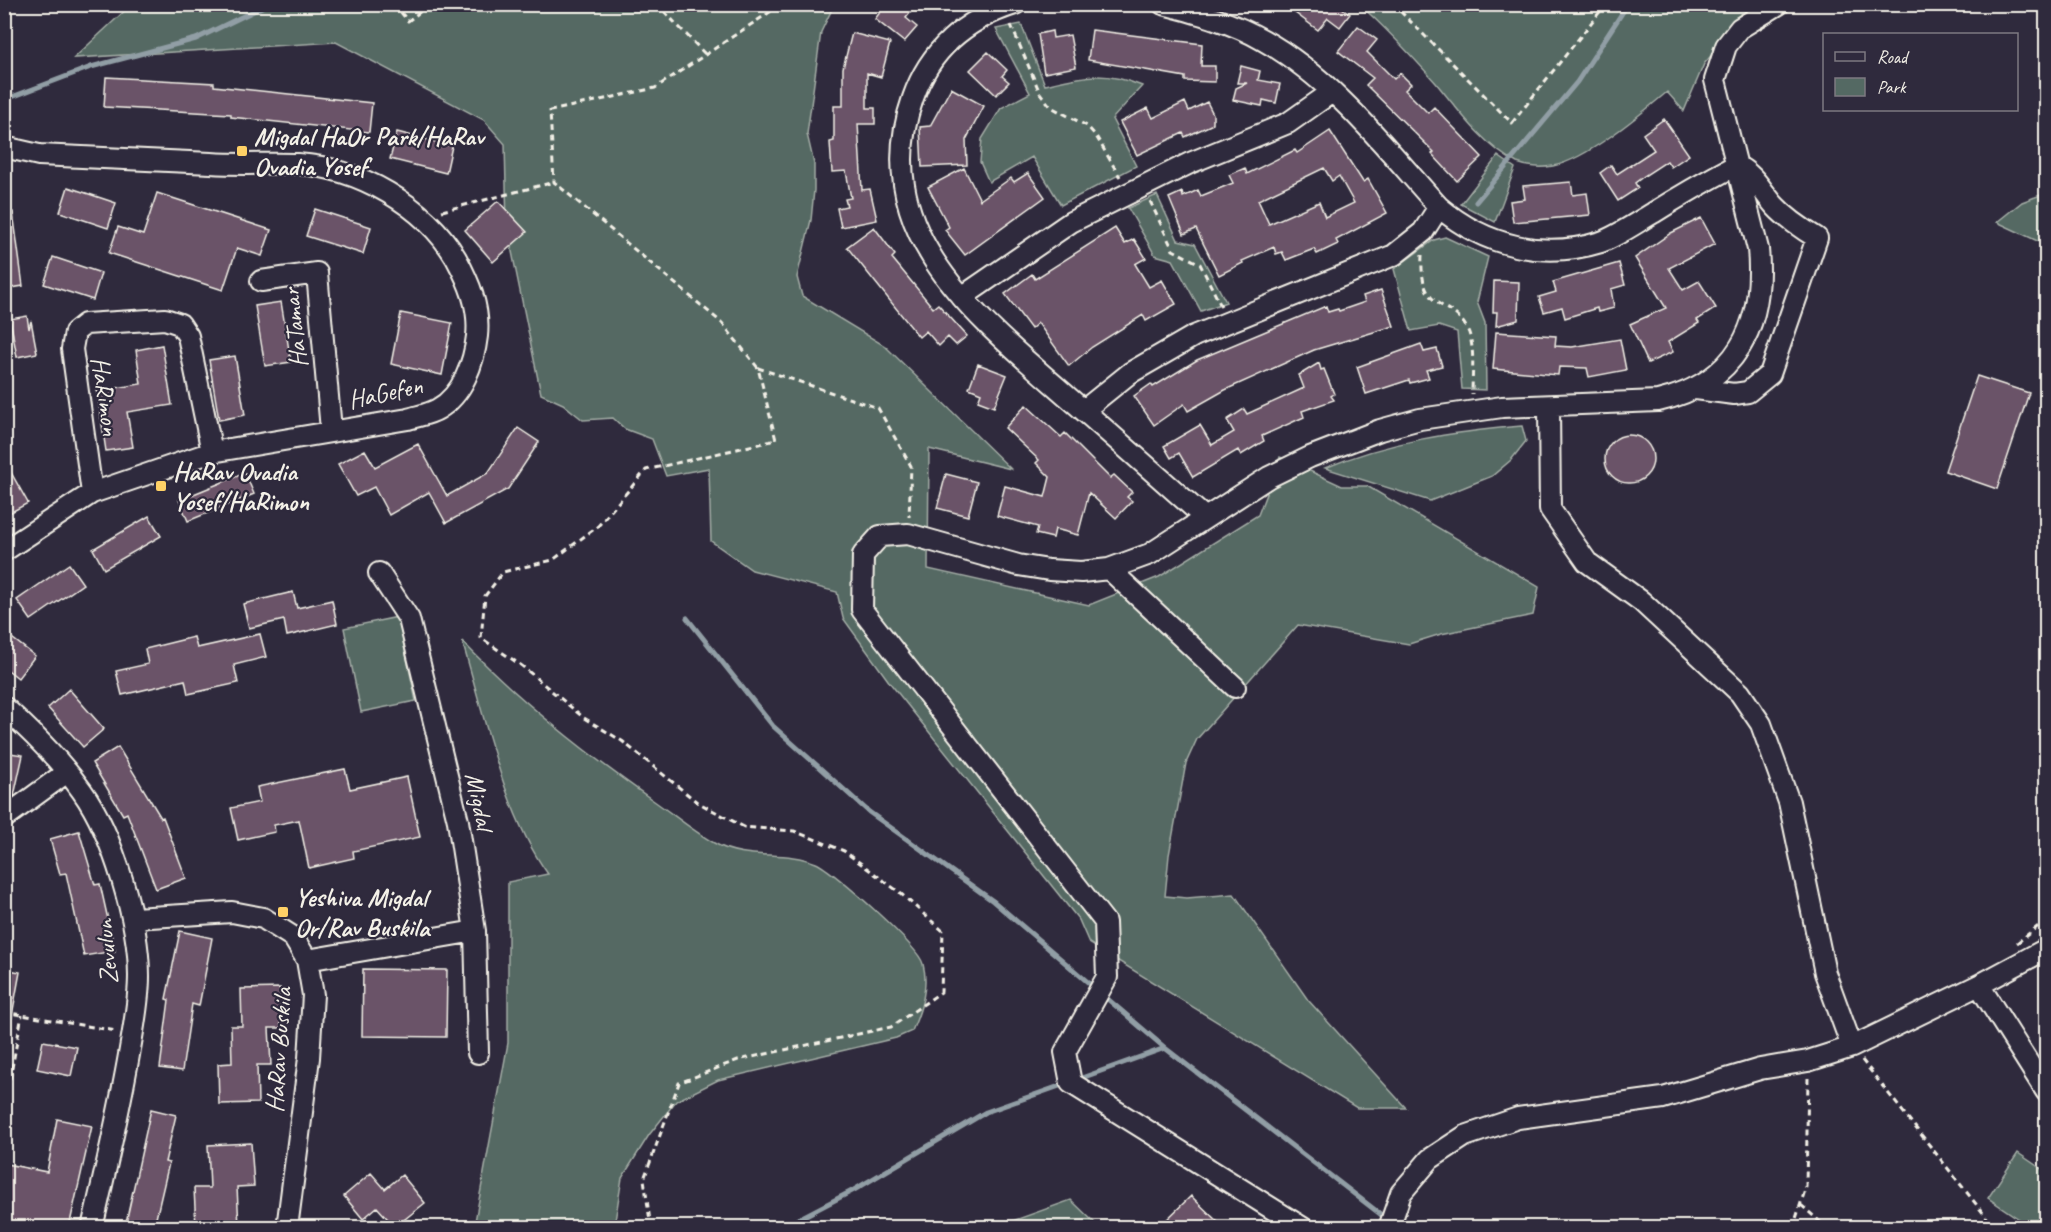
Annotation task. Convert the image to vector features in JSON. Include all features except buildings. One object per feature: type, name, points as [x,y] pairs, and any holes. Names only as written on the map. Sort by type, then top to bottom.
[{"type":"street","points":[[1163,4],[1230,24],[1262,39],[1293,59],[1332,92],[1439,207],[1456,221],[1483,237],[1533,250],[1558,250],[1602,241],[1736,165]]},
{"type":"street","points":[[1303,1227],[1071,1083],[1065,1053],[1107,977],[1105,922],[862,610],[863,555],[880,536],[908,534],[1018,565],[1070,571],[1109,569],[1150,554],[1269,477],[1336,446],[1420,419],[1473,410],[1658,401],[1696,389],[1718,374],[1738,349],[1752,325],[1759,301],[1758,249],[1715,80],[1726,46],[1740,28],[1779,4]]},
{"type":"street","points":[[1009,6],[970,22],[953,35],[926,69],[915,92],[902,141],[900,172],[907,203],[928,251],[962,297],[1004,340],[1204,517]]},
{"type":"street","points":[[962,297],[1071,222],[1135,188],[1288,123],[1332,92]]},
{"type":"street","name":"HaGefen","points":[[4,147],[39,155],[299,164],[325,168],[357,178],[387,193],[422,217],[447,243],[466,277],[474,299],[478,326],[475,349],[459,392],[438,409],[408,419],[331,430],[212,452],[92,493],[4,551]]},
{"type":"street","points":[[1696,389],[1734,394],[1748,392],[1770,374],[1817,238],[1798,226],[1775,206],[1755,178],[1736,165]]},
{"type":"street","points":[[1084,410],[1149,361],[1227,322],[1374,265],[1394,255],[1423,232],[1439,207]]},
{"type":"street","name":"HaTamar","points":[[261,281],[317,273],[331,430]]},
{"type":"street","name":"HaRimon","points":[[92,493],[72,349],[75,332],[86,324],[165,319],[180,324],[188,336],[212,452]]},
{"type":"street","points":[[1549,406],[1550,510],[1587,561],[1641,601],[1740,693],[1761,724],[1789,802],[1825,973],[1852,1047]]},
{"type":"street","points":[[1109,569],[1235,687]]},
{"type":"street","name":"Migdal","points":[[379,573],[409,619],[458,820],[476,931],[478,1053]]},
{"type":"street","name":"Zevulun","points":[[4,707],[31,731],[83,793],[106,837],[134,918],[140,977],[121,1106],[92,1227]]},
{"type":"street","points":[[4,818],[67,772]]},
{"type":"street","name":"HaRav Buskila","points":[[134,918],[232,912],[263,918],[293,937],[307,960],[313,994],[309,1058],[287,1227]]},
{"type":"street","points":[[307,960],[476,931]]},
{"type":"street","points":[[1389,1227],[1401,1193],[1430,1159],[1465,1136],[1518,1118],[1663,1098],[1760,1069],[1809,1061],[1852,1047],[1979,985],[2046,949]]},
{"type":"street","points":[[1979,985],[2046,1091]]},
{"type":"path","points":[[394,4],[408,21],[430,4]]},
{"type":"path","points":[[657,4],[705,54]]},
{"type":"path","points":[[648,1227],[650,1221],[644,1179],[679,1083],[738,1060],[891,1027],[941,992],[943,931],[899,892],[844,851],[794,831],[744,827],[697,802],[622,741],[584,718],[522,666],[481,638],[485,596],[503,573],[553,560],[598,526],[646,470],[776,440],[758,368],[722,322],[554,182],[550,111],[656,88],[782,4]]},
{"type":"path","points":[[1393,4],[1512,123],[1606,4]]},
{"type":"path","points":[[1009,6],[1040,93],[1051,108],[1087,126],[1096,136],[1135,188],[1173,250],[1200,264],[1227,322]]},
{"type":"path","points":[[422,217],[554,182]]},
{"type":"path","points":[[1423,232],[1421,266],[1424,286],[1433,301],[1455,315],[1468,333],[1473,410]]},
{"type":"path","points":[[758,368],[878,408],[911,466],[908,534]]},
{"type":"path","points":[[4,1012],[132,1034]]},
{"type":"path","points":[[4,1110],[22,1015]]},
{"type":"path","points":[[1852,1047],[1995,1227]]},
{"type":"path","points":[[1793,1227],[1806,1186],[1809,1061]]},
{"type":"path","points":[[1800,1205],[1827,1227]]},
{"type":"green space","points":[[131,5],[834,5],[821,32],[807,134],[814,164],[814,190],[811,220],[797,277],[802,296],[885,346],[1011,469],[929,449],[928,569],[1089,605],[1159,577],[1258,515],[1280,457],[1342,486],[1367,486],[1539,587],[1533,615],[1441,634],[1409,644],[1298,625],[1197,739],[1186,763],[1169,855],[1165,896],[1187,898],[1234,894],[1308,1000],[1406,1108],[1357,1108],[1089,943],[1079,920],[890,683],[843,618],[837,592],[752,570],[711,541],[709,468],[666,476],[652,439],[625,429],[613,418],[583,420],[563,404],[541,394],[507,227],[505,144],[484,120],[336,42],[74,58]]},
{"type":"green space","points":[[1360,5],[1786,5],[1721,44],[1704,64],[1684,111],[1667,92],[1597,146],[1566,162],[1540,167],[1517,163],[1483,138],[1409,53]]},
{"type":"green space","points":[[1021,24],[1045,85],[1071,79],[1104,76],[1142,86],[1112,119],[1136,166],[1061,205],[1032,157],[989,182],[980,162],[982,139],[1001,108],[1030,93],[996,29]]},
{"type":"green space","points":[[1498,156],[1515,168],[1495,222],[1461,204]]},
{"type":"green space","points":[[2046,193],[2046,245],[1997,222],[2022,202]]},
{"type":"green space","points":[[1157,195],[1178,240],[1195,244],[1226,302],[1201,311],[1173,260],[1155,255],[1128,208]]},
{"type":"green space","points":[[1445,237],[1488,257],[1477,302],[1485,323],[1486,390],[1462,389],[1457,332],[1439,326],[1411,331],[1394,269],[1434,240]]},
{"type":"green space","points":[[1522,426],[1526,441],[1511,460],[1492,476],[1430,501],[1325,468],[1397,444],[1471,431]]},
{"type":"green space","points":[[398,617],[416,701],[361,712],[344,628]]},
{"type":"green space","points":[[462,641],[554,726],[691,828],[727,849],[752,854],[791,857],[816,863],[839,879],[892,926],[918,955],[923,964],[925,990],[912,1031],[896,1038],[718,1080],[676,1101],[649,1135],[622,1178],[614,1227],[474,1227],[508,1043],[508,882],[548,874],[519,823],[507,793]]},
{"type":"green space","points":[[2018,1153],[2046,1172],[2046,1227],[2031,1227],[1988,1198]]},
{"type":"green space","points":[[1071,1200],[1099,1227],[996,1227]]},
{"type":"waterway","points":[[4,100],[91,67],[196,39],[268,4]]},
{"type":"waterway","points":[[1476,202],[1577,82],[1628,4]]},
{"type":"waterway","points":[[687,618],[773,726],[869,812],[993,901],[1165,1048],[1388,1220]]},
{"type":"waterway","points":[[1076,1080],[1165,1048]]},
{"type":"waterway","points":[[781,1228],[854,1190],[986,1112],[1068,1083]]},
{"type":"place","name":"Migdal HaOr Park/HaRav Ovadia Yosef","points":[[242,151]]},
{"type":"place","name":"HaRav Ovadia Yosef/HaRimon","points":[[161,486]]},
{"type":"place","name":"Yeshiva Migdal Or/Rav Buskila","points":[[283,912]]}]
